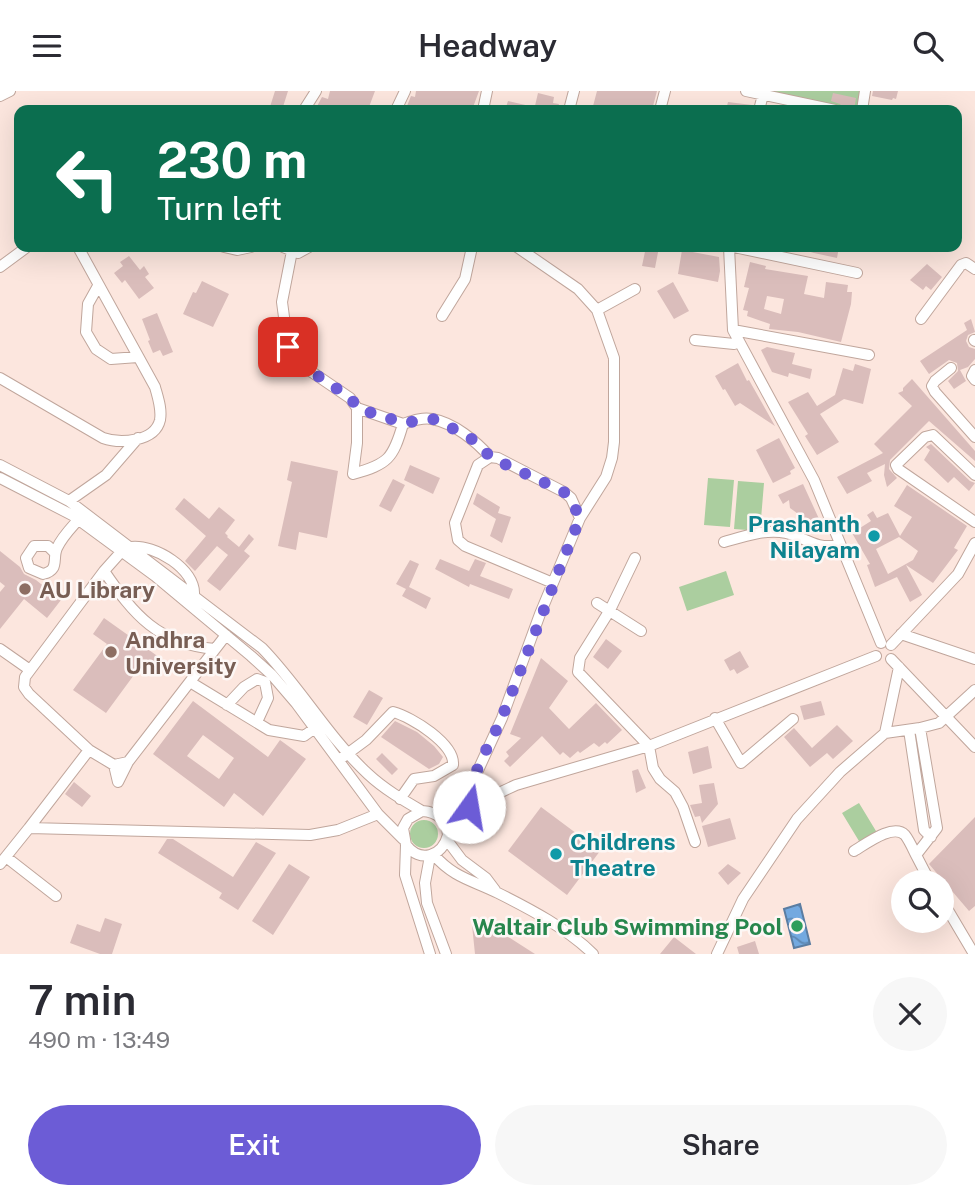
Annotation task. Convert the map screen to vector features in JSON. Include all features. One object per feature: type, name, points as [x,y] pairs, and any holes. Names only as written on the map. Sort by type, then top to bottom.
[{"type":"street","points":[[0,96],[10,91]]},
{"type":"street","points":[[746,91],[814,105]]},
{"type":"street","points":[[0,267],[20,252]]},
{"type":"street","points":[[0,378],[103,438],[121,442],[153,432],[160,420],[155,387],[81,252]]},
{"type":"street","points":[[287,252],[282,302],[288,347],[300,364],[351,398],[357,408],[357,443],[353,474],[379,467],[396,450],[403,423]]},
{"type":"street","points":[[442,316],[465,279],[471,252]]},
{"type":"street","points":[[447,837],[469,807],[469,790],[502,718],[580,518],[606,477],[614,442],[614,358],[597,310],[578,289],[527,252]]},
{"type":"street","points":[[731,252],[733,330],[814,480],[840,545],[886,644],[894,654],[885,733]]},
{"type":"street","points":[[755,252],[857,273]]},
{"type":"street","points":[[921,319],[961,265],[967,263],[975,269]]},
{"type":"street","points":[[98,286],[88,304],[86,332],[96,349],[111,359],[138,357]]},
{"type":"street","points":[[597,310],[635,289]]},
{"type":"street","points":[[733,330],[869,355]]},
{"type":"street","points":[[695,340],[734,344],[738,342]]},
{"type":"street","points":[[951,368],[932,386],[975,437]]},
{"type":"street","points":[[975,370],[972,376],[975,380]]},
{"type":"street","points":[[357,408],[403,423],[433,419],[466,435],[490,457],[564,492],[580,518]]},
{"type":"street","points":[[975,475],[933,435],[929,435],[896,465],[975,522]]},
{"type":"street","points":[[69,501],[106,475],[138,438]]},
{"type":"street","points":[[490,457],[478,465],[455,523],[458,540],[465,546],[553,583]]},
{"type":"street","points":[[0,465],[69,501],[226,635],[315,729],[378,814],[416,854],[432,855],[456,876],[496,892],[565,932],[593,954]]},
{"type":"street","points":[[0,478],[126,549],[262,648],[367,774],[400,799],[422,811],[437,814],[469,807],[516,785],[649,746],[876,656]]},
{"type":"street","points":[[55,552],[78,520]]},
{"type":"street","points":[[724,542],[779,532],[818,547],[840,545]]},
{"type":"street","points":[[876,656],[876,648],[901,634],[958,574],[975,543]]},
{"type":"street","points":[[126,549],[103,571],[24,677],[24,687],[89,750],[114,765],[128,762]]},
{"type":"street","points":[[635,558],[610,610],[580,658],[578,672],[649,746],[653,768],[660,779],[675,792],[695,842]]},
{"type":"street","points":[[103,571],[129,607],[150,626],[184,644],[215,649]]},
{"type":"street","points":[[597,603],[641,631]]},
{"type":"street","points":[[901,634],[975,659]]},
{"type":"street","points":[[114,765],[118,782],[128,762],[226,635]]},
{"type":"street","points":[[0,649],[30,670]]},
{"type":"street","points":[[876,656],[895,663],[975,747]]},
{"type":"street","points":[[227,705],[244,687],[257,679],[269,678]]},
{"type":"street","points":[[257,722],[268,698],[269,678]]},
{"type":"street","points":[[190,683],[269,730],[304,736],[315,729]]},
{"type":"street","points":[[717,954],[743,899],[797,819],[841,772],[885,733],[939,723],[975,690]]},
{"type":"street","points":[[338,760],[366,740],[393,712],[429,732],[451,751],[453,765],[435,776],[414,779],[400,799]]},
{"type":"street","points":[[715,718],[741,763],[793,719]]},
{"type":"street","points":[[915,729],[937,828],[916,855]]},
{"type":"street","points":[[5,858],[89,750]]},
{"type":"street","points":[[422,811],[408,819],[403,828],[405,875],[430,954]]},
{"type":"street","points":[[29,828],[310,835],[338,830],[378,814]]},
{"type":"street","points":[[437,814],[445,822],[447,837],[445,845],[432,855],[425,883],[427,903],[446,954]]},
{"type":"street","points":[[854,851],[891,831],[898,831],[905,835],[924,870]]},
{"type":"street","points":[[447,837],[462,860],[486,878],[496,892]]},
{"type":"street","points":[[0,842],[5,858],[56,896]]},
{"type":"street","points":[[954,921],[974,954]]},
{"type":"green space","points":[[771,91],[863,91],[860,105],[821,105],[770,95]]},
{"type":"green space","points":[[708,478],[734,480],[730,527],[704,525]]},
{"type":"green space","points":[[738,481],[764,483],[760,531],[734,529]]},
{"type":"green space","points":[[726,571],[734,595],[687,611],[679,587]]},
{"type":"green space","points":[[859,803],[879,836],[862,846],[842,813]]},
{"type":"green space","points":[[424,820],[434,824],[438,834],[434,844],[424,848],[414,844],[410,834],[414,824]]},
{"type":"water","name":"Waltair Club Swimming Pool","points":[[800,904],[810,944],[794,948],[784,909]]},
{"type":"building","points":[[275,91],[288,91],[284,105],[271,105]]},
{"type":"building","points":[[330,91],[375,91],[370,105],[318,105],[322,97],[328,99]]},
{"type":"building","points":[[416,91],[479,91],[474,105],[407,105],[411,96],[415,97]]},
{"type":"building","points":[[597,91],[657,91],[653,105],[593,105]]},
{"type":"building","points":[[873,91],[898,91],[896,99],[892,100],[872,96]]},
{"type":"building","points":[[538,93],[554,97],[553,103],[559,104],[559,105],[535,105]]},
{"type":"building","points":[[833,93],[856,98],[855,105],[841,105],[831,101]]},
{"type":"building","points":[[508,101],[525,105],[507,105]]},
{"type":"building","points":[[728,102],[752,105],[727,105]]},
{"type":"building","points":[[645,252],[658,252],[655,268],[642,266]]},
{"type":"building","points":[[682,252],[719,257],[718,282],[678,274]]},
{"type":"building","points":[[811,252],[838,252],[837,258]]},
{"type":"building","points":[[129,256],[140,270],[144,266],[149,274],[145,277],[154,288],[139,299],[125,280],[122,283],[114,273],[123,266],[120,262]]},
{"type":"building","points":[[750,262],[766,266],[765,269],[808,276],[804,294],[824,298],[826,282],[848,285],[847,292],[852,292],[851,304],[841,342],[798,332],[769,329],[770,324],[747,316],[748,311],[743,310],[749,288],[744,287]],"holes":[[[767,296],[784,299],[781,314],[764,309]]]},
{"type":"building","points":[[927,264],[942,277],[931,290],[926,286],[923,290],[910,280]]},
{"type":"building","points":[[202,281],[229,294],[213,327],[183,314],[193,292],[196,293]]},
{"type":"building","points":[[673,282],[689,311],[674,319],[657,291]]},
{"type":"building","points":[[157,313],[173,352],[163,356],[160,350],[153,353],[142,319]]},
{"type":"building","points":[[971,319],[975,332],[968,335],[966,341],[969,347],[975,349],[975,359],[968,367],[960,370],[966,381],[954,389],[948,381],[958,371],[957,363],[949,360],[929,374],[920,361],[967,330],[964,323]]},
{"type":"building","points":[[767,347],[795,353],[792,364],[812,369],[810,379],[772,372],[761,350]]},
{"type":"building","points":[[738,363],[775,426],[740,403],[735,406],[725,389],[723,390],[715,376]]},
{"type":"building","points":[[855,364],[871,369],[863,404],[844,399],[820,414],[839,442],[817,455],[805,436],[808,434],[788,402],[808,392],[817,406],[835,395],[843,368],[853,371]]},
{"type":"building","points":[[912,379],[975,451],[975,461],[929,421],[890,460],[889,469],[897,478],[887,487],[885,464],[867,473],[872,481],[847,494],[837,477],[883,453],[874,444],[912,406],[898,393],[903,391]]},
{"type":"building","points":[[779,438],[795,468],[790,471],[791,474],[773,483],[756,450]]},
{"type":"building","points":[[931,444],[975,483],[969,491],[954,477],[948,483],[924,460],[930,450],[926,447]]},
{"type":"building","points":[[291,461],[338,471],[327,538],[299,532],[296,550],[278,546],[292,482],[287,480]]},
{"type":"building","points":[[410,465],[440,478],[433,494],[404,480]]},
{"type":"building","points":[[393,479],[405,485],[391,512],[379,506]]},
{"type":"building","points":[[803,484],[820,521],[812,524],[790,508],[789,500],[783,504],[778,495]]},
{"type":"building","points":[[907,485],[967,526],[954,548],[958,550],[933,583],[906,565],[922,595],[910,602],[897,577],[875,587],[867,565],[870,564],[852,533],[871,521],[867,515],[873,511],[877,518],[888,513],[900,536],[912,517],[894,506]],"holes":[[[899,537],[918,551],[913,560],[888,574],[876,549]]]},
{"type":"building","points":[[477,493],[500,507],[498,513],[511,517],[502,543],[490,536],[496,519],[473,504]]},
{"type":"building","points":[[184,498],[209,519],[219,507],[235,520],[225,533],[239,547],[249,534],[254,539],[244,551],[250,556],[220,591],[207,581],[228,555],[217,546],[195,571],[185,561],[206,536],[175,509]]},
{"type":"building","name":"AU Library","points":[[0,551],[20,567],[24,574],[61,600],[47,618],[24,599],[0,629],[0,592],[5,586],[0,582]]},
{"type":"building","points":[[440,559],[469,571],[475,559],[486,563],[480,576],[513,589],[509,599],[470,584],[469,587],[435,569]]},
{"type":"building","points":[[410,560],[419,564],[409,587],[431,598],[426,609],[402,596],[406,589],[396,584]]},
{"type":"building","points":[[104,618],[163,660],[154,672],[142,664],[106,713],[73,690],[107,644],[93,634]]},
{"type":"building","points":[[606,639],[622,651],[608,669],[593,657]]},
{"type":"building","points":[[740,651],[749,667],[737,674],[734,669],[730,671],[724,660]]},
{"type":"building","points":[[541,658],[568,681],[549,708],[569,729],[596,703],[622,730],[607,744],[605,742],[599,747],[594,743],[570,758],[563,752],[560,755],[542,736],[510,767],[504,761],[509,756],[506,752],[521,738],[510,734]]},
{"type":"building","points":[[369,690],[383,698],[367,725],[353,717]]},
{"type":"building","points":[[193,701],[268,757],[280,740],[306,759],[263,816],[234,793],[224,807],[153,754]],"holes":[[[203,735],[234,758],[219,779],[187,756]]]},
{"type":"building","points":[[821,701],[825,715],[804,720],[800,706]]},
{"type":"building","points":[[395,721],[417,732],[434,746],[443,757],[439,764],[429,769],[381,737]]},
{"type":"building","points":[[837,725],[853,741],[833,759],[827,753],[810,767],[784,737],[794,728],[812,748]]},
{"type":"building","points":[[708,746],[712,768],[693,774],[688,752]]},
{"type":"building","points":[[382,753],[398,769],[392,775],[376,759]]},
{"type":"building","points":[[638,769],[646,788],[636,793],[632,771]]},
{"type":"building","points":[[74,782],[91,796],[82,807],[65,794]]},
{"type":"building","points":[[714,783],[718,804],[702,823],[700,816],[695,817],[690,805],[702,803],[699,785]]},
{"type":"building","points":[[541,807],[600,851],[567,895],[508,851]]},
{"type":"building","points":[[975,817],[975,906],[969,911],[954,893],[954,870],[934,870],[929,864]]},
{"type":"building","points":[[730,818],[736,839],[708,847],[702,826]]},
{"type":"building","points":[[167,839],[173,839],[233,877],[256,842],[276,853],[238,910],[219,898],[222,893],[158,853]]},
{"type":"building","points":[[289,864],[310,877],[273,935],[252,921]]},
{"type":"building","points":[[728,864],[741,873],[728,885],[718,873]]},
{"type":"building","points":[[105,918],[122,924],[112,954],[100,954],[70,943],[77,924],[100,932]]},
{"type":"building","points":[[472,925],[510,938],[535,954],[475,954]]},
{"type":"building","points":[[674,937],[696,954],[660,954]]},
{"type":"building","points":[[755,941],[759,954],[739,954],[737,947]]},
{"type":"place","name":"Prashanth Nilayam","points":[[874,536]]},
{"type":"place","name":"AU Library","points":[[25,589]]},
{"type":"place","name":"Andhra University","points":[[111,652]]},
{"type":"place","name":"Childrens Theatre","points":[[556,854]]},
{"type":"place","name":"Waltair Club Swimming Pool","points":[[797,926]]},
{"type":"route","points":[[288,347],[300,364],[351,398],[357,408],[403,423],[433,419],[448,425],[480,445],[490,457],[564,492],[580,518],[502,718],[469,790],[469,807]]}]
